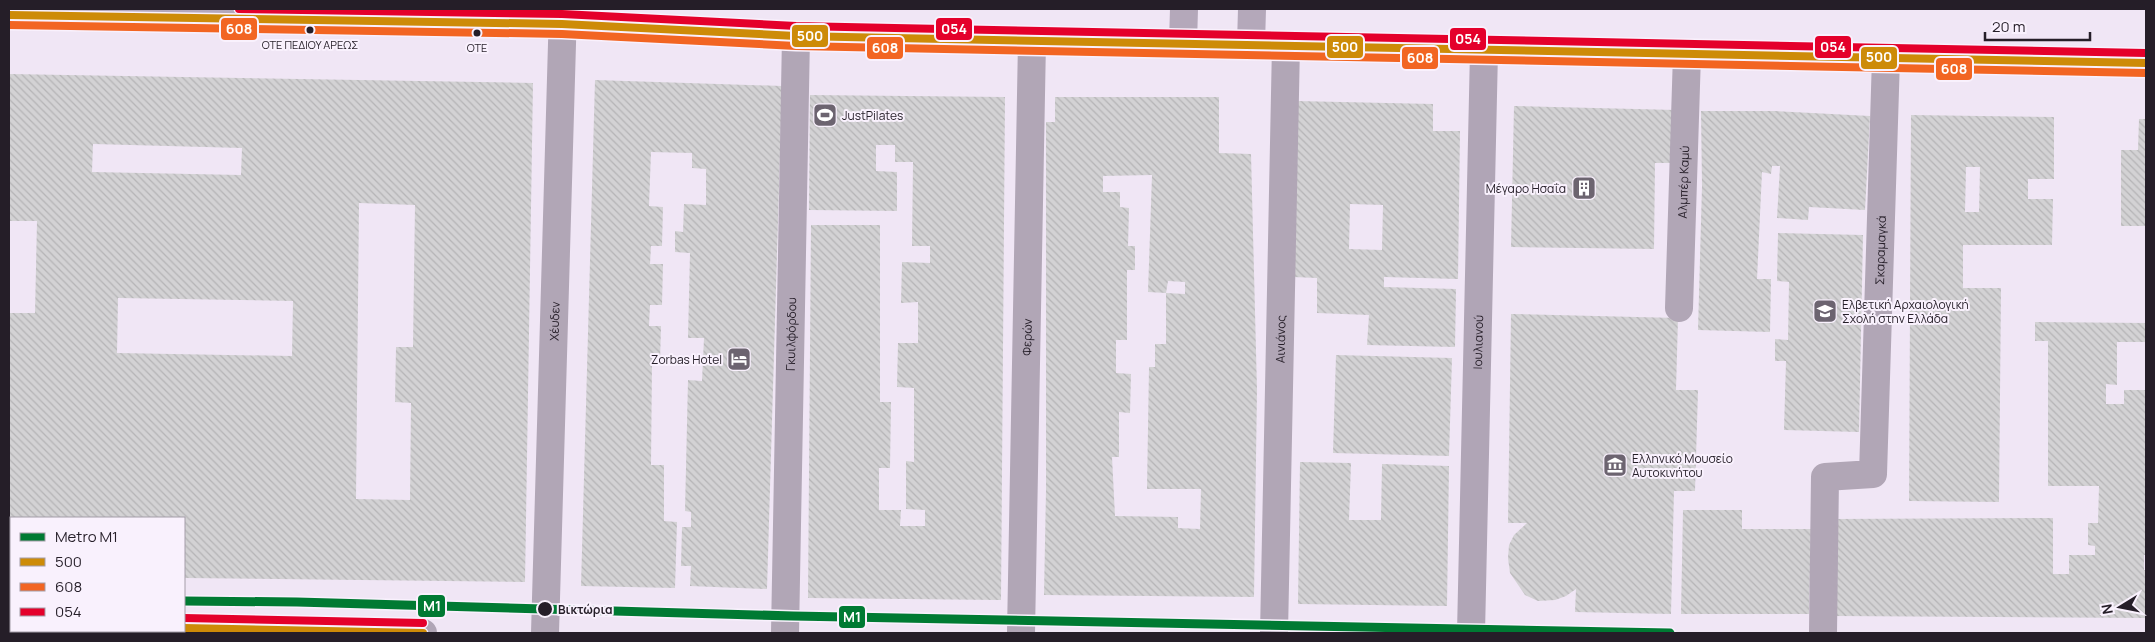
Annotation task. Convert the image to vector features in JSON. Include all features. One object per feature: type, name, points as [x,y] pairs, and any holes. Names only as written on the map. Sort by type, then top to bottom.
[{"type":"main road","points":[[1183,43],[1184,9]]},
{"type":"main road","points":[[1251,44],[1252,9]]},
{"type":"main road","points":[[9,15],[562,17],[796,36],[2146,63]]},
{"type":"main road","name":"Ιουλιανού","points":[[1471,633],[1484,51]]},
{"type":"main road","points":[[185,628],[423,633]]},
{"type":"street","name":"Χέυδεν","points":[[545,633],[562,17]]},
{"type":"street","name":"Γκυιλφόρδου","points":[[784,633],[796,36]]},
{"type":"street","name":"Φερών","points":[[1021,633],[1032,41]]},
{"type":"street","name":"Αινιάνος","points":[[1274,633],[1286,45]]},
{"type":"street","name":"Αλμπέρ Καμύ","points":[[1679,308],[1687,54]]},
{"type":"street","name":"Σκαραμαγκά","points":[[1823,633],[1825,477],[1873,474],[1886,58]]},
{"type":"building","points":[[9,74],[533,83],[525,582],[185,578],[185,517],[10,517],[9,576],[9,313],[35,313],[37,221],[9,221]],"holes":[[[93,144],[242,148],[241,175],[92,172]],[[359,203],[415,205],[413,347],[396,347],[395,402],[411,403],[410,500],[356,499]],[[118,298],[293,301],[292,356],[117,353]]]},
{"type":"building","points":[[595,80],[782,86],[767,589],[690,586],[691,566],[681,566],[682,527],[691,527],[691,512],[685,511],[688,380],[702,381],[704,338],[688,338],[690,253],[675,252],[675,231],[683,232],[684,204],[706,205],[706,169],[692,168],[692,153],[651,152],[649,206],[663,207],[662,246],[651,246],[650,264],[663,264],[662,305],[650,305],[649,326],[661,326],[660,362],[652,361],[651,465],[664,465],[664,521],[677,522],[675,588],[581,586]]},
{"type":"building","points":[[810,95],[1005,97],[1001,600],[808,598],[811,225],[880,225],[880,402],[891,402],[890,468],[879,468],[879,510],[901,510],[900,526],[925,526],[925,510],[906,509],[906,461],[914,462],[914,388],[897,387],[898,343],[918,343],[918,302],[901,303],[902,262],[930,263],[930,246],[912,246],[913,162],[895,162],[895,145],[876,145],[876,171],[897,172],[897,211],[809,210]]},
{"type":"building","points":[[1055,97],[1219,97],[1219,153],[1251,154],[1257,390],[1254,597],[1044,595],[1046,490],[1046,122],[1055,122]],"holes":[[[1152,175],[1148,292],[1166,293],[1166,344],[1155,344],[1155,367],[1149,367],[1147,489],[1201,489],[1200,529],[1178,528],[1178,517],[1115,516],[1112,457],[1119,457],[1119,412],[1130,413],[1131,374],[1116,373],[1116,340],[1127,340],[1127,270],[1135,270],[1135,246],[1128,246],[1129,208],[1120,207],[1120,192],[1103,192],[1103,176]],[[1168,281],[1185,282],[1185,294],[1166,293]]]},
{"type":"building","points":[[1296,101],[1433,104],[1433,131],[1460,131],[1458,279],[1384,277],[1384,287],[1456,289],[1455,347],[1367,345],[1369,315],[1317,313],[1317,278],[1293,277]],"holes":[[[1350,204],[1383,205],[1382,250],[1349,249]]]},
{"type":"building","name":"Μέγαρο Ησαΐα","points":[[1514,106],[1676,110],[1675,163],[1655,163],[1654,249],[1511,247]]},
{"type":"building","points":[[1701,111],[1775,111],[1870,116],[1865,210],[1809,207],[1808,220],[1777,218],[1780,166],[1772,166],[1771,174],[1762,172],[1757,279],[1771,279],[1770,332],[1698,330],[1702,186]]},
{"type":"building","points":[[1911,115],[2054,117],[2054,179],[2028,179],[2028,199],[2053,199],[2052,245],[1963,245],[1963,288],[2001,288],[1999,502],[1909,501]],"holes":[[[1966,167],[1980,167],[1979,212],[1965,212]]]},
{"type":"building","points":[[2139,119],[2146,119],[2146,226],[2121,226],[2121,150],[2138,150]]},
{"type":"building","name":"Ελβετική Αρχαιολογική Σχολή στην Ελλάδα","points":[[1778,233],[1863,235],[1859,432],[1784,430],[1786,361],[1775,361],[1775,339],[1788,340],[1789,282],[1777,281]]},
{"type":"building","points":[[1511,314],[1678,318],[1676,390],[1698,390],[1695,491],[1674,491],[1671,614],[1575,612],[1576,589],[1566,596],[1555,600],[1538,601],[1525,595],[1510,573],[1509,545],[1514,535],[1527,523],[1508,523]]},
{"type":"building","points":[[2035,322],[2146,323],[2146,342],[2117,342],[2117,385],[2106,384],[2106,404],[2124,404],[2124,390],[2146,390],[2146,555],[2144,555],[2144,570],[2146,570],[2146,618],[1833,616],[1833,519],[2053,518],[2053,574],[2069,574],[2069,555],[2095,555],[2095,546],[2088,545],[2088,523],[2098,523],[2099,486],[2048,486],[2048,341],[2035,341]]},
{"type":"building","points":[[1336,355],[1452,358],[1449,456],[1333,453]]},
{"type":"building","points":[[1300,462],[1351,463],[1349,520],[1381,520],[1382,464],[1449,466],[1447,606],[1298,604]]},
{"type":"building","points":[[1683,510],[1742,510],[1742,529],[1811,529],[1809,614],[1681,614]]},
{"type":"metro line","name":"Μ1","points":[[185,601],[297,602],[793,616],[1670,633]]},
{"type":"transit line","name":"054","points":[[239,9],[562,14],[796,26],[2146,53]]},
{"type":"transit line","name":"500","points":[[9,15],[562,24],[796,36],[2146,63]]},
{"type":"transit line","name":"608","points":[[9,25],[562,34],[796,46],[2146,73]]},
{"type":"transit line","name":"054","points":[[185,618],[423,623]]},
{"type":"transit line","name":"500","points":[[185,628],[423,633]]},
{"type":"place","name":"ΟΤΕ ΠΕΔΙΟΥ ΑΡΕΩΣ","points":[[310,30]]},
{"type":"place","name":"ΟΤΕ","points":[[477,33]]},
{"type":"place","name":"JustPilates","points":[[825,115]]},
{"type":"place","name":"Μέγαρο Ησαΐα","points":[[1584,188]]},
{"type":"place","name":"Ελβετική Αρχαιολογική Σχολή στην Ελλάδα","points":[[1825,311]]},
{"type":"place","name":"Zorbas Hotel","points":[[739,359]]},
{"type":"place","name":"Ελληνικό Μουσείο Αυτοκινήτου","points":[[1615,465]]},
{"type":"place","name":"Βικτώρια","points":[[545,609]]}]
